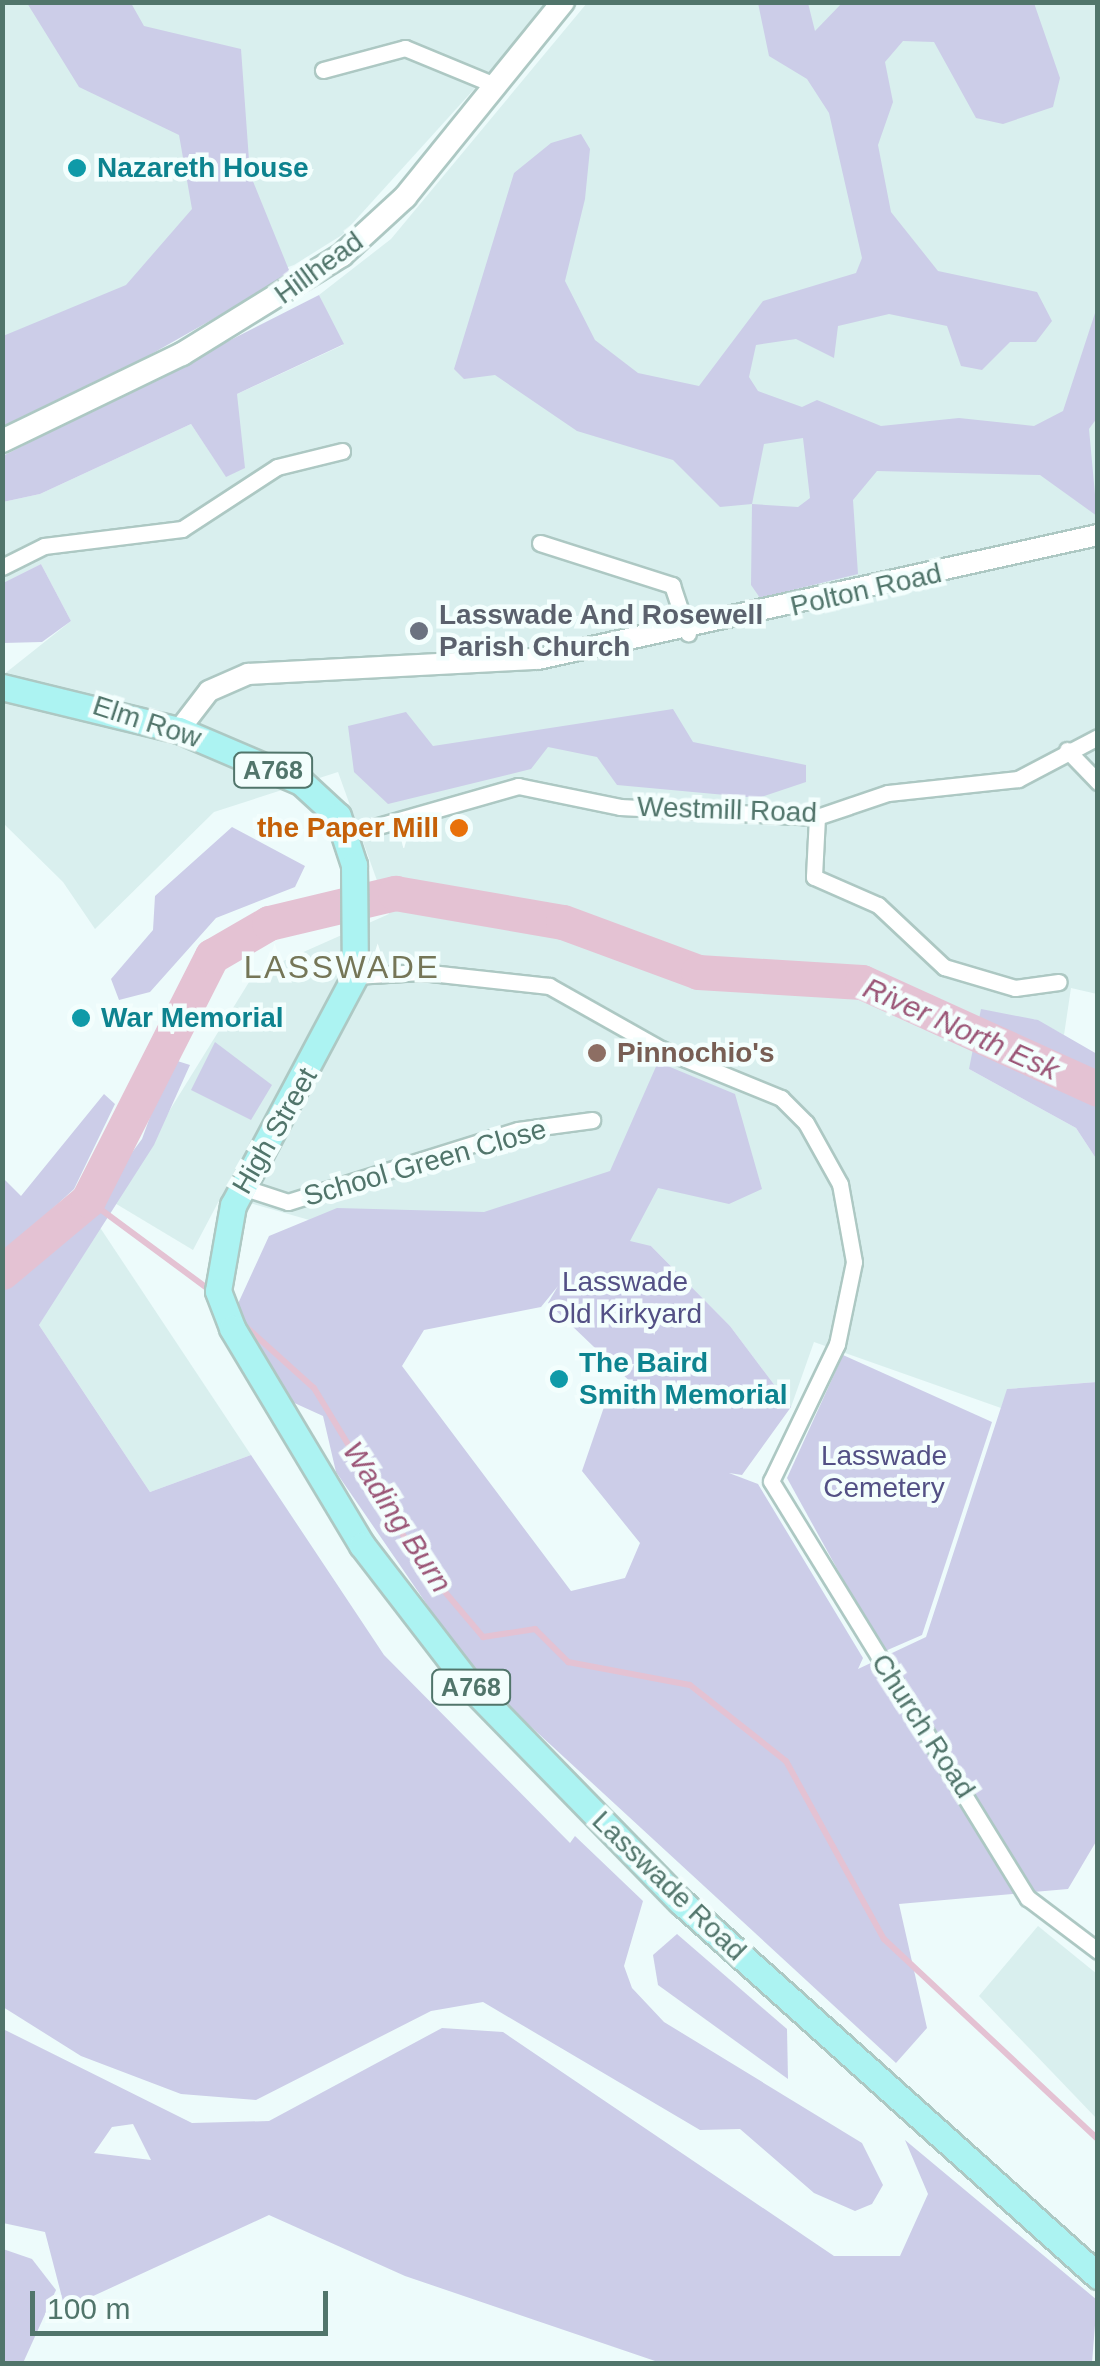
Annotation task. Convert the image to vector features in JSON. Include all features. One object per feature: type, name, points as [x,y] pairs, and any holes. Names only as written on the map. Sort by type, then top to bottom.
[{"type":"main road","name":"Hillhead","points":[[2,441],[116,390],[316,274],[405,197],[563,2]]},
{"type":"main road","name":"Elm Row","points":[[2,687],[180,730],[301,782],[350,834]]},
{"type":"main road","points":[[350,834],[357,964]]},
{"type":"main road","name":"High Street","points":[[298,1444],[232,1328],[218,1291],[221,1242],[252,1190],[357,964]]},
{"type":"main road","name":"Lasswade Road","points":[[298,1444],[472,1688],[680,1901],[1098,2276]]},
{"type":"street","points":[[323,70],[405,48],[497,86]]},
{"type":"street","points":[[2,567],[44,546],[182,528],[277,467],[342,451]]},
{"type":"street","points":[[314,456],[320,474]]},
{"type":"street","name":"Polton Road","points":[[180,730],[210,691],[248,674],[538,659],[688,632],[1098,535]]},
{"type":"street","points":[[540,543],[672,585],[688,632]]},
{"type":"street","name":"Westmill Road","points":[[350,834],[518,786],[620,806],[818,817],[888,793],[1018,779],[1098,737]]},
{"type":"street","points":[[1067,750],[1098,782]]},
{"type":"street","points":[[818,817],[814,878],[878,905],[969,981],[1059,982]]},
{"type":"street","name":"Church Road","points":[[357,964],[549,986],[661,1049],[781,1098],[825,1148],[850,1216],[854,1262],[836,1344],[771,1480],[1028,1898],[1098,1951]]},
{"type":"street","name":"School Green Close","points":[[252,1190],[288,1202],[518,1130],[592,1120]]},
{"type":"shaded area","points":[[2,3],[552,3],[342,235],[294,265],[3,363]]},
{"type":"shaded area","points":[[587,3],[1097,3],[1097,994],[1071,988],[1064,1035],[1034,1019],[969,1069],[1076,1128],[1097,1160],[1097,1382],[1008,1389],[1001,1408],[814,1342],[791,1407],[730,1326],[651,1246],[341,1229],[222,1195],[193,1250],[113,1202],[254,974],[389,914],[338,772],[214,812],[95,929],[63,882],[3,823],[3,675],[71,621],[41,564],[3,583],[3,502],[40,494],[191,424],[226,476],[237,394],[343,345],[319,295],[391,239]]},
{"type":"shaded area","points":[[97,1223],[251,1455],[150,1492],[39,1325]]},
{"type":"shaded area","points":[[1038,1926],[1097,1974],[1097,2119],[979,1996]]},
{"type":"green space","points":[[27,3],[131,3],[144,26],[241,49],[250,174],[291,275],[102,382],[3,426],[3,336],[126,285],[192,209],[179,135],[79,87]]},
{"type":"green space","points":[[758,3],[808,3],[815,31],[842,3],[1034,3],[1060,78],[1053,107],[1003,124],[976,118],[934,42],[903,41],[885,62],[893,102],[878,145],[891,212],[938,271],[1037,292],[1052,321],[1036,342],[1010,342],[982,370],[961,366],[947,326],[889,314],[838,326],[834,358],[796,339],[756,345],[749,377],[758,391],[802,407],[817,400],[881,426],[959,418],[1034,426],[1063,411],[1097,307],[1097,418],[1089,429],[1097,516],[1040,475],[877,471],[853,500],[858,574],[760,598],[751,585],[752,504],[720,507],[673,460],[577,431],[495,375],[464,379],[454,369],[514,173],[551,143],[581,134],[590,149],[585,199],[565,281],[595,340],[638,373],[699,386],[763,301],[856,273],[862,258],[829,113],[807,79],[769,56]],"holes":[[[803,438],[810,498],[798,507],[752,504],[764,444]]]},
{"type":"green space","points":[[319,295],[344,344],[237,394],[245,468],[226,477],[191,424],[40,494],[3,502],[3,456]]},
{"type":"green space","points":[[41,564],[71,621],[42,642],[3,643],[3,583]]},
{"type":"green space","points":[[673,709],[693,742],[806,765],[806,782],[758,798],[617,785],[597,757],[548,747],[531,769],[388,804],[354,772],[348,726],[406,712],[433,746]]},
{"type":"green space","points":[[232,827],[305,866],[295,887],[216,918],[150,992],[119,1000],[111,979],[153,930],[155,896]]},
{"type":"green space","points":[[981,1009],[1038,1020],[1097,1054],[1097,1160],[1076,1128],[969,1069]]},
{"type":"green space","points":[[215,1042],[272,1085],[251,1120],[191,1090]]},
{"type":"green space","points":[[171,1059],[190,1065],[154,1145],[39,1325],[150,1492],[251,1455],[384,1655],[570,1843],[575,1836],[643,1901],[624,1966],[632,1988],[664,2022],[862,2143],[883,2185],[872,2204],[855,2211],[814,2193],[740,2129],[700,2130],[483,2002],[431,2011],[256,2100],[181,2094],[81,2056],[3,2007],[3,1288],[75,1229],[142,1139]]},
{"type":"green space","name":"Lasswade Old Kirkyard","points":[[658,1062],[735,1094],[762,1189],[729,1204],[658,1188],[630,1241],[651,1246],[730,1326],[791,1407],[742,1475],[729,1473],[758,1484],[863,1658],[858,1669],[926,1637],[1007,1389],[1097,1382],[1097,1840],[1068,1889],[899,1904],[927,2028],[896,2063],[476,1676],[336,1472],[323,1416],[290,1401],[236,1308],[269,1236],[337,1208],[484,1212],[610,1171]],"holes":[[[558,1286],[548,1303],[639,1390],[604,1407],[582,1471],[640,1543],[625,1578],[571,1591],[402,1366],[424,1330],[541,1307]]]},
{"type":"green space","points":[[104,1094],[115,1104],[74,1189],[3,1254],[3,1178],[21,1196]]},
{"type":"green space","name":"Lasswade Cemetery","points":[[843,1355],[992,1422],[922,1635],[883,1652],[787,1478]]},
{"type":"green space","points":[[677,1934],[787,2029],[788,2079],[658,1985],[653,1955]]},
{"type":"green space","points":[[442,2028],[503,2032],[834,2256],[900,2256],[928,2194],[905,2140],[1097,2300],[1092,2363],[661,2363],[405,2276],[269,2215],[65,2309],[45,2232],[3,2223],[3,2029],[192,2123],[269,2121]],"holes":[[[133,2124],[151,2160],[94,2153],[112,2127]]]},
{"type":"green space","points":[[3,2249],[32,2259],[56,2290],[23,2363],[3,2363]]},
{"type":"waterway","name":"River North Esk","points":[[2,1272],[88,1200],[212,956],[269,923],[395,893],[563,922],[698,972],[862,982],[1098,1089]]},
{"type":"waterway","name":"Wading Burn","points":[[88,1200],[211,1291]]},
{"type":"waterway","name":"Wading Burn","points":[[244,1325],[314,1388],[418,1560],[483,1637],[535,1629],[568,1662],[690,1685],[786,1761],[884,1939],[1098,2139]]},
{"type":"place","name":"Nazareth House","points":[[77,168]]},
{"type":"place","name":"Lasswade And Rosewell Parish Church","points":[[419,631]]},
{"type":"place","name":"the Paper Mill","points":[[459,828]]},
{"type":"place","name":"War Memorial","points":[[81,1018]]},
{"type":"place","name":"Pinnochio's","points":[[597,1053]]},
{"type":"place","name":"The Baird Smith Memorial","points":[[559,1379]]},
{"type":"district","name":"LASSWADE","points":[[342,967]]}]
